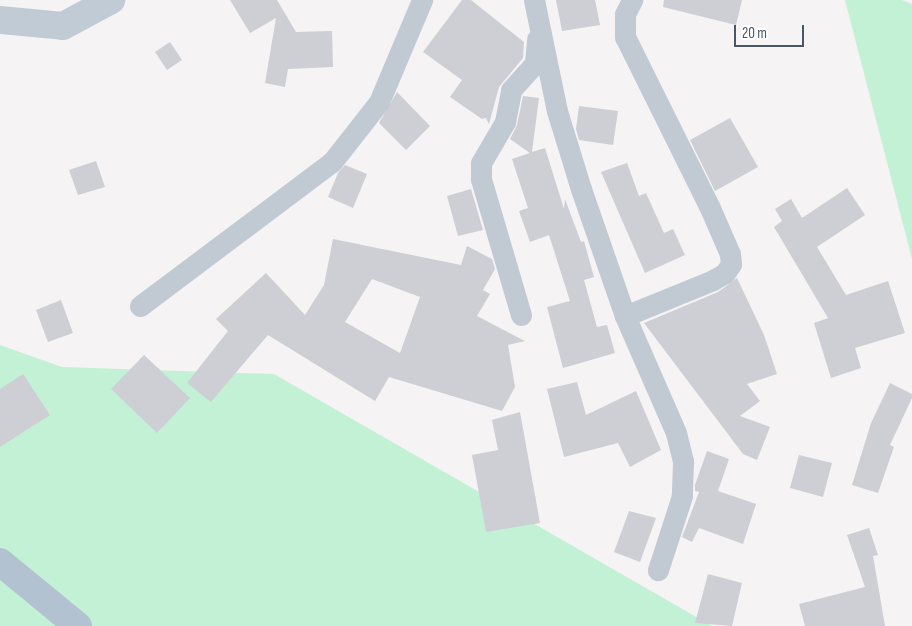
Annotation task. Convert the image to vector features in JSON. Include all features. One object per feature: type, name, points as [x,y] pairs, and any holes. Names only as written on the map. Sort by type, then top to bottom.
[{"type":"main road","points":[[0,20],[63,26],[111,0]]},
{"type":"main road","points":[[0,562],[78,626]]},
{"type":"street","points":[[140,306],[332,162],[379,102],[422,0]]},
{"type":"street","points":[[625,316],[714,280],[725,273],[731,264],[730,254],[710,208],[625,37],[625,14],[632,0]]},
{"type":"street","points":[[536,8],[557,111],[600,251],[625,316],[676,433],[683,462],[682,496],[658,570]]},
{"type":"street","points":[[521,315],[481,178],[481,163],[505,122],[511,90],[535,63],[536,8]]},
{"type":"green space","points":[[845,0],[902,0],[912,4],[912,259]]},
{"type":"green space","points":[[0,345],[62,367],[274,374],[712,626],[0,626]]},
{"type":"building","points":[[230,0],[277,0],[296,32],[332,31],[333,67],[288,69],[285,87],[265,83],[276,18],[250,33]]},
{"type":"building","points":[[462,0],[471,0],[524,42],[523,58],[499,87],[489,124],[486,118],[482,119],[450,97],[462,80],[423,52]]},
{"type":"building","points":[[556,0],[595,0],[600,25],[562,31]]},
{"type":"building","points":[[664,0],[742,0],[736,25],[663,7]]},
{"type":"building","points":[[170,42],[182,60],[167,70],[155,52]]},
{"type":"building","points":[[397,92],[430,126],[406,150],[379,123]]},
{"type":"building","points":[[523,96],[539,98],[532,152],[545,148],[564,209],[565,199],[581,242],[584,241],[594,277],[584,280],[597,327],[607,325],[615,353],[563,368],[547,307],[570,301],[549,235],[530,242],[519,211],[528,208],[512,159],[530,153],[510,139],[517,125]]},
{"type":"building","points":[[579,106],[618,111],[613,145],[579,140],[576,129]]},
{"type":"building","points":[[730,118],[758,167],[715,191],[690,140]]},
{"type":"building","points":[[96,161],[105,187],[78,195],[69,170]]},
{"type":"building","points":[[627,163],[639,196],[646,193],[664,233],[673,229],[685,255],[645,273],[601,172]]},
{"type":"building","points":[[345,165],[367,174],[353,208],[328,197],[338,173]]},
{"type":"building","points":[[847,188],[865,215],[817,247],[846,295],[888,281],[905,333],[855,348],[861,368],[831,378],[814,323],[828,318],[774,227],[782,221],[775,209],[791,199],[802,218]]},
{"type":"building","points":[[471,189],[483,230],[458,236],[447,196]]},
{"type":"building","points":[[333,239],[461,265],[467,246],[492,259],[495,269],[483,290],[490,294],[477,316],[525,341],[508,345],[515,387],[502,411],[389,377],[375,401],[268,335],[211,402],[187,383],[228,331],[216,319],[266,273],[305,315],[324,285]],"holes":[[[372,279],[420,297],[400,353],[345,322]]]},
{"type":"building","points":[[737,278],[764,335],[777,374],[747,384],[760,401],[740,416],[770,427],[757,460],[743,454],[644,323],[718,292]]},
{"type":"building","points":[[61,300],[73,333],[48,342],[36,310]]},
{"type":"building","points":[[144,355],[190,398],[157,433],[111,389]]},
{"type":"building","points":[[23,374],[50,415],[0,447],[0,389]]},
{"type":"building","points":[[577,382],[586,415],[636,391],[661,450],[630,467],[618,443],[564,457],[547,389]]},
{"type":"building","points":[[890,383],[912,394],[912,398],[890,445],[894,447],[878,493],[852,485],[871,423]]},
{"type":"building","points":[[520,412],[540,523],[486,532],[472,455],[498,450],[492,420]]},
{"type":"building","points":[[707,451],[729,459],[718,491],[756,504],[743,544],[699,528],[692,542],[682,537],[699,492],[695,491],[695,485]]},
{"type":"building","points":[[799,455],[832,463],[823,497],[790,488]]},
{"type":"building","points":[[629,511],[656,518],[640,562],[614,552]]},
{"type":"building","points":[[869,528],[878,555],[873,556],[885,626],[805,626],[799,604],[865,587],[847,535]]},
{"type":"building","points":[[708,574],[742,583],[732,626],[695,623]]}]
